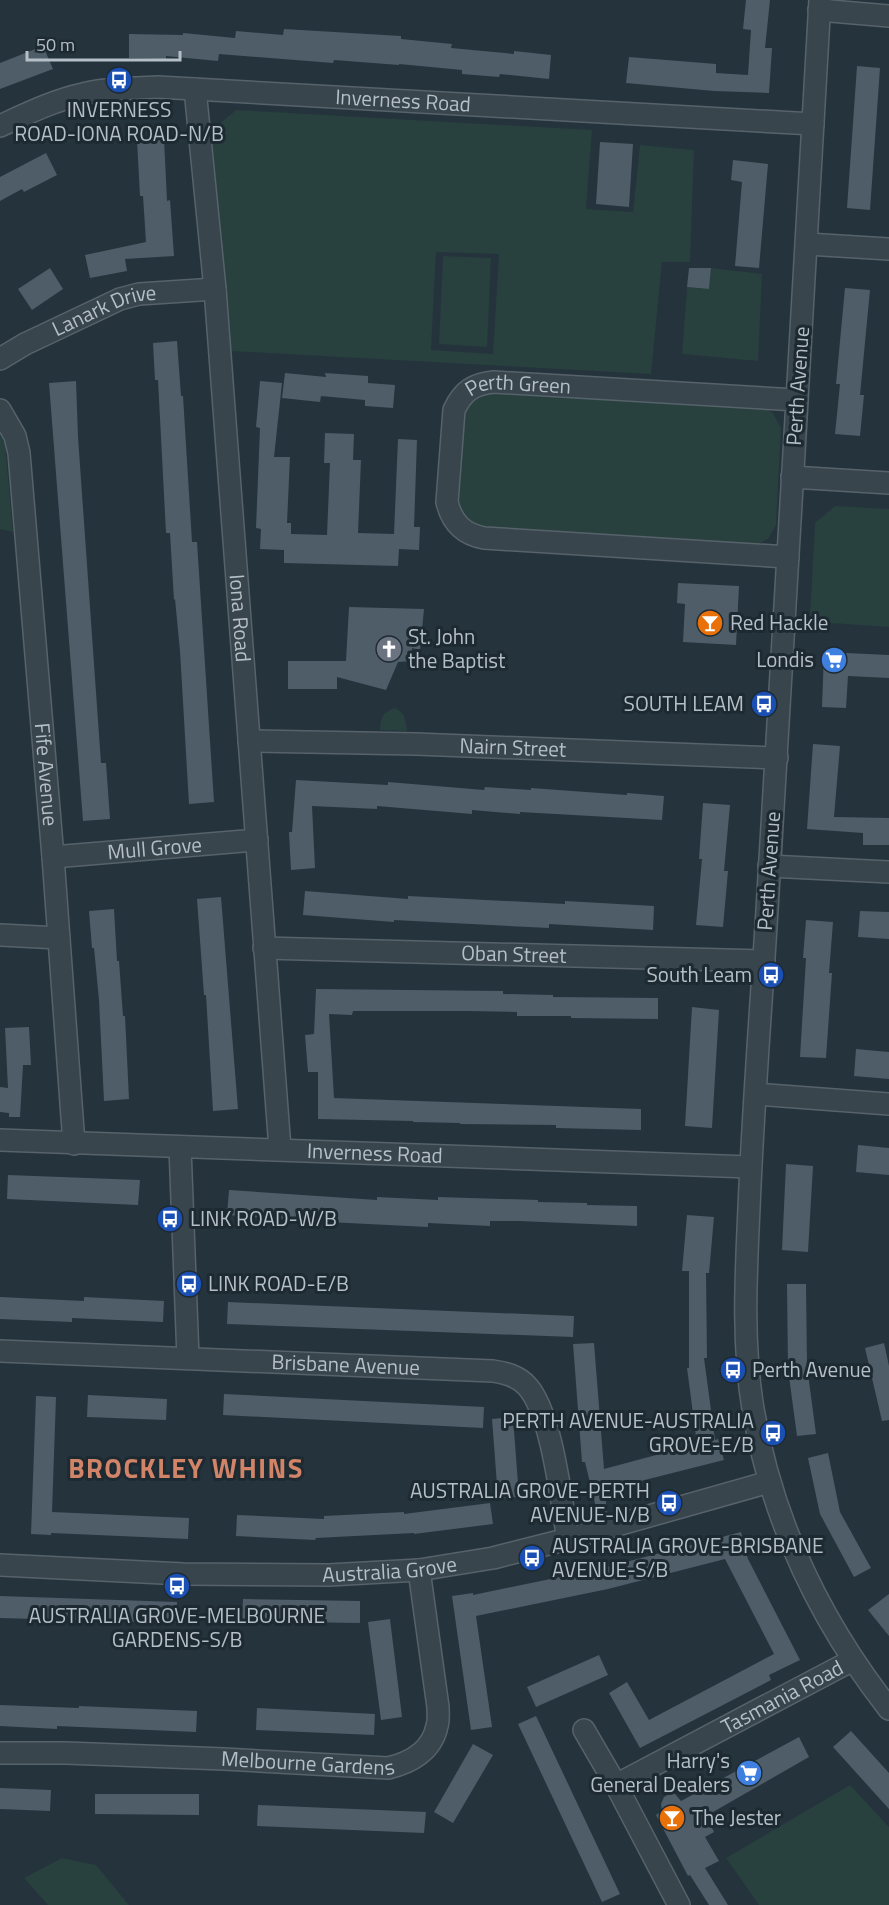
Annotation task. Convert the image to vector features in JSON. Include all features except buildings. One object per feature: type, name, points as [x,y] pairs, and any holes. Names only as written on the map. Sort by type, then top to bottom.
[{"type":"street","points":[[819,5],[889,16]]},
{"type":"street","name":"Perth Avenue","points":[[819,5],[777,758],[750,1167],[745,1335],[753,1406],[769,1482],[806,1578],[828,1620],[853,1660],[889,1709]]},
{"type":"street","name":"Inverness Road","points":[[0,126],[41,108],[83,94],[147,87],[813,124]]},
{"type":"street","name":"Iona Road","points":[[195,89],[215,289],[280,1149]]},
{"type":"street","points":[[807,244],[889,249]]},
{"type":"street","name":"Lanark Drive","points":[[0,359],[25,344],[120,299],[139,294],[215,289]]},
{"type":"street","name":"Perth Green","points":[[788,556],[484,538],[474,536],[458,526],[450,516],[447,502],[454,410],[460,398],[470,387],[481,383],[797,399]]},
{"type":"street","name":"Fife Avenue","points":[[0,410],[15,436],[20,453],[74,1143]]},
{"type":"street","points":[[792,477],[889,483]]},
{"type":"street","name":"Nairn Street","points":[[249,741],[416,744],[777,758]]},
{"type":"street","name":"Mull Grove","points":[[53,857],[257,840]]},
{"type":"street","points":[[770,866],[889,872]]},
{"type":"street","points":[[0,934],[59,938]]},
{"type":"street","name":"Oban Street","points":[[264,948],[764,961]]},
{"type":"street","points":[[756,1094],[889,1104]]},
{"type":"street","name":"Inverness Road","points":[[0,1140],[750,1167]]},
{"type":"street","points":[[180,1146],[188,1358]]},
{"type":"street","name":"Brisbane Avenue","points":[[0,1351],[482,1370],[510,1374],[526,1385],[538,1402],[546,1424],[568,1539]]},
{"type":"street","name":"Australia Grove","points":[[0,1565],[183,1574],[328,1575],[419,1570],[493,1558],[769,1482]]},
{"type":"street","name":"Melbourne Gardens","points":[[0,1753],[157,1756],[387,1768],[404,1765],[419,1756],[431,1742],[437,1726],[438,1707],[419,1570]]},
{"type":"street","name":"Tasmania Road","points":[[616,1785],[853,1660]]},
{"type":"street","points":[[584,1730],[616,1785],[679,1905]]},
{"type":"green space","points":[[236,110],[592,130],[586,209],[633,212],[640,145],[694,150],[690,262],[662,262],[651,374],[231,351],[211,131]],"holes":[[[436,252],[499,254],[493,354],[431,350]]]},
{"type":"green space","points":[[443,256],[491,258],[487,347],[439,344]]},
{"type":"green space","points":[[711,268],[762,274],[758,361],[682,354],[687,287],[709,289]]},
{"type":"green space","points":[[488,389],[760,406],[773,413],[781,428],[776,525],[768,539],[757,545],[478,530],[466,524],[456,503],[462,410],[470,398]]},
{"type":"green space","points":[[0,433],[5,444],[13,532],[0,529]]},
{"type":"green space","points":[[835,506],[889,509],[889,627],[816,622],[810,616],[815,523]]},
{"type":"green space","points":[[395,708],[404,717],[407,731],[380,730],[383,716]]},
{"type":"green space","points":[[850,1785],[889,1827],[889,1905],[759,1905],[726,1858]]},
{"type":"green space","points":[[62,1858],[96,1865],[129,1905],[48,1905],[24,1878]]},
{"type":"place","name":"INVERNESS ROAD-IONA ROAD-N/B","points":[[119,80]]},
{"type":"place","name":"Red Hackle","points":[[710,623]]},
{"type":"place","name":"St. John the Baptist","points":[[389,649]]},
{"type":"place","name":"Londis","points":[[834,660]]},
{"type":"place","name":"SOUTH LEAM","points":[[764,704]]},
{"type":"place","name":"South Leam","points":[[771,975]]},
{"type":"place","name":"LINK ROAD-W/B","points":[[170,1219]]},
{"type":"place","name":"LINK ROAD-E/B","points":[[189,1284]]},
{"type":"place","name":"Perth Avenue","points":[[733,1370]]},
{"type":"place","name":"PERTH AVENUE-AUSTRALIA GROVE-E/B","points":[[773,1433]]},
{"type":"place","name":"AUSTRALIA GROVE-PERTH AVENUE-N/B","points":[[669,1503]]},
{"type":"place","name":"AUSTRALIA GROVE-BRISBANE AVENUE-S/B","points":[[532,1558]]},
{"type":"place","name":"AUSTRALIA GROVE-MELBOURNE GARDENS-S/B","points":[[177,1586]]},
{"type":"place","name":"Harry's General Dealers","points":[[749,1773]]},
{"type":"place","name":"The Jester","points":[[672,1818]]},
{"type":"district","name":"BROCKLEY WHINS","points":[[186,1469]]}]
